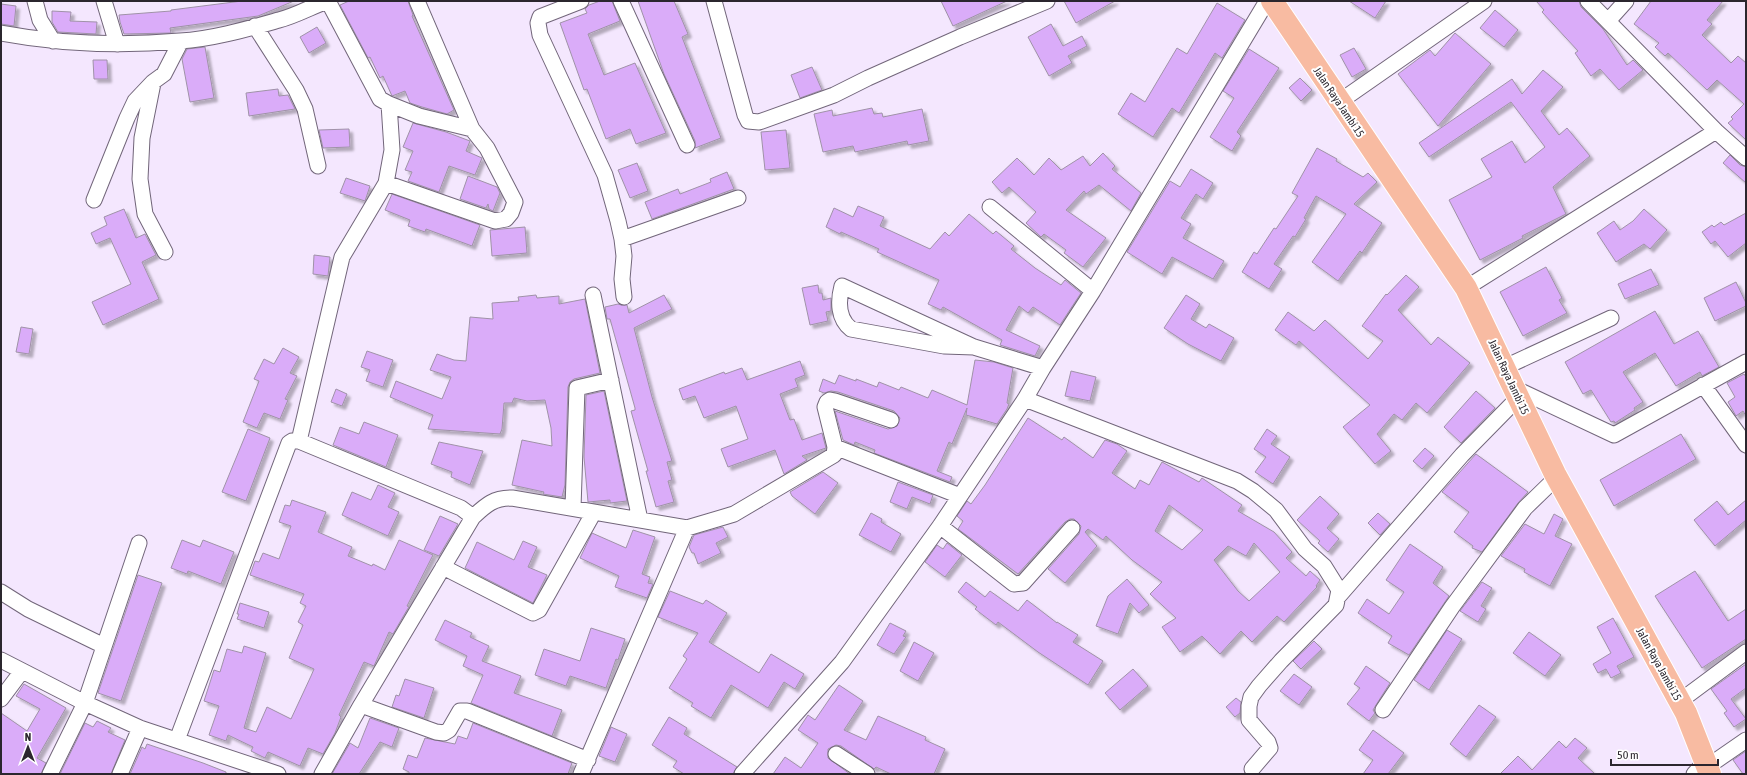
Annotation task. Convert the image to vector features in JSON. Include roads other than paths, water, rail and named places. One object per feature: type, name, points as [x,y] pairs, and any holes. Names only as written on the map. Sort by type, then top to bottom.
[{"type":"highway","name":"Jalan Raya Jambi 15","points":[[1272,1],[1338,102],[1466,288],[1557,477],[1680,701],[1704,769]]},
{"type":"street","points":[[35,1],[40,20],[53,41]]},
{"type":"street","points":[[104,1],[117,44]]},
{"type":"street","points":[[1,33],[38,40],[117,44],[181,41],[223,34],[280,20],[327,1],[380,99],[419,116],[472,129]]},
{"type":"street","points":[[386,183],[495,221],[506,219],[511,213],[515,202],[487,148],[472,129],[417,1]]},
{"type":"street","points":[[581,1],[540,17],[538,22],[540,35],[605,175],[622,238],[624,256],[622,279],[624,297]]},
{"type":"street","points":[[621,1],[688,145]]},
{"type":"street","points":[[714,1],[744,115],[748,121],[754,123],[834,95],[946,43],[1047,1]]},
{"type":"street","points":[[748,772],[842,662],[940,526],[1025,399],[1043,368],[1093,291],[1267,1]]},
{"type":"street","points":[[1338,102],[1484,1]]},
{"type":"street","points":[[1588,1],[1716,131],[1746,158]]},
{"type":"street","points":[[1608,21],[1626,1]]},
{"type":"street","points":[[255,26],[296,90],[305,108],[318,166]]},
{"type":"street","points":[[94,200],[126,118],[135,102],[153,82],[164,74],[181,41]]},
{"type":"street","points":[[153,82],[142,138],[140,179],[145,214],[165,252]]},
{"type":"street","points":[[299,440],[342,257],[386,183],[392,150],[389,104]]},
{"type":"street","points":[[1466,288],[1716,131]]},
{"type":"street","points":[[622,238],[738,198]]},
{"type":"street","points":[[990,207],[1093,291]]},
{"type":"street","points":[[974,347],[944,346],[851,329],[844,324],[840,309],[840,295],[842,286],[974,347],[1043,368]]},
{"type":"street","points":[[593,295],[640,520]]},
{"type":"street","points":[[1505,367],[1611,318]]},
{"type":"street","points":[[1338,597],[1516,393],[1614,435],[1746,362]]},
{"type":"street","points":[[573,508],[577,388],[611,380]]},
{"type":"street","points":[[1703,386],[1746,444]]},
{"type":"street","points":[[1025,399],[1238,481],[1276,510],[1305,548],[1324,566],[1339,590],[1336,605],[1280,661],[1259,686],[1252,697],[1249,720],[1268,742],[1270,748],[1252,769]]},
{"type":"street","points":[[322,774],[361,705],[473,517],[489,503],[501,498],[512,498],[687,528],[734,514],[834,455],[835,447],[825,407],[827,402],[835,401],[890,420]]},
{"type":"street","points":[[177,740],[289,443],[299,440],[461,508],[473,517]]},
{"type":"street","points":[[835,447],[960,496]]},
{"type":"street","points":[[1383,710],[1452,607],[1525,508],[1557,477]]},
{"type":"street","points":[[443,567],[533,613],[539,610],[594,512]]},
{"type":"street","points":[[940,526],[1014,584],[1023,583],[1072,528]]},
{"type":"street","points":[[581,774],[687,528]]},
{"type":"street","points":[[50,774],[85,703],[139,543]]},
{"type":"street","points":[[1,592],[28,609],[104,646]]},
{"type":"street","points":[[1680,701],[1746,652]]},
{"type":"street","points":[[1,660],[85,703],[140,728],[278,774]]},
{"type":"street","points":[[1,699],[22,671]]},
{"type":"street","points":[[361,705],[436,732],[444,733],[449,730],[460,711],[467,711],[588,760]]},
{"type":"street","points":[[120,774],[140,728]]},
{"type":"street","points":[[1704,769],[1746,740]]},
{"type":"street","points":[[836,754],[867,774]]}]
